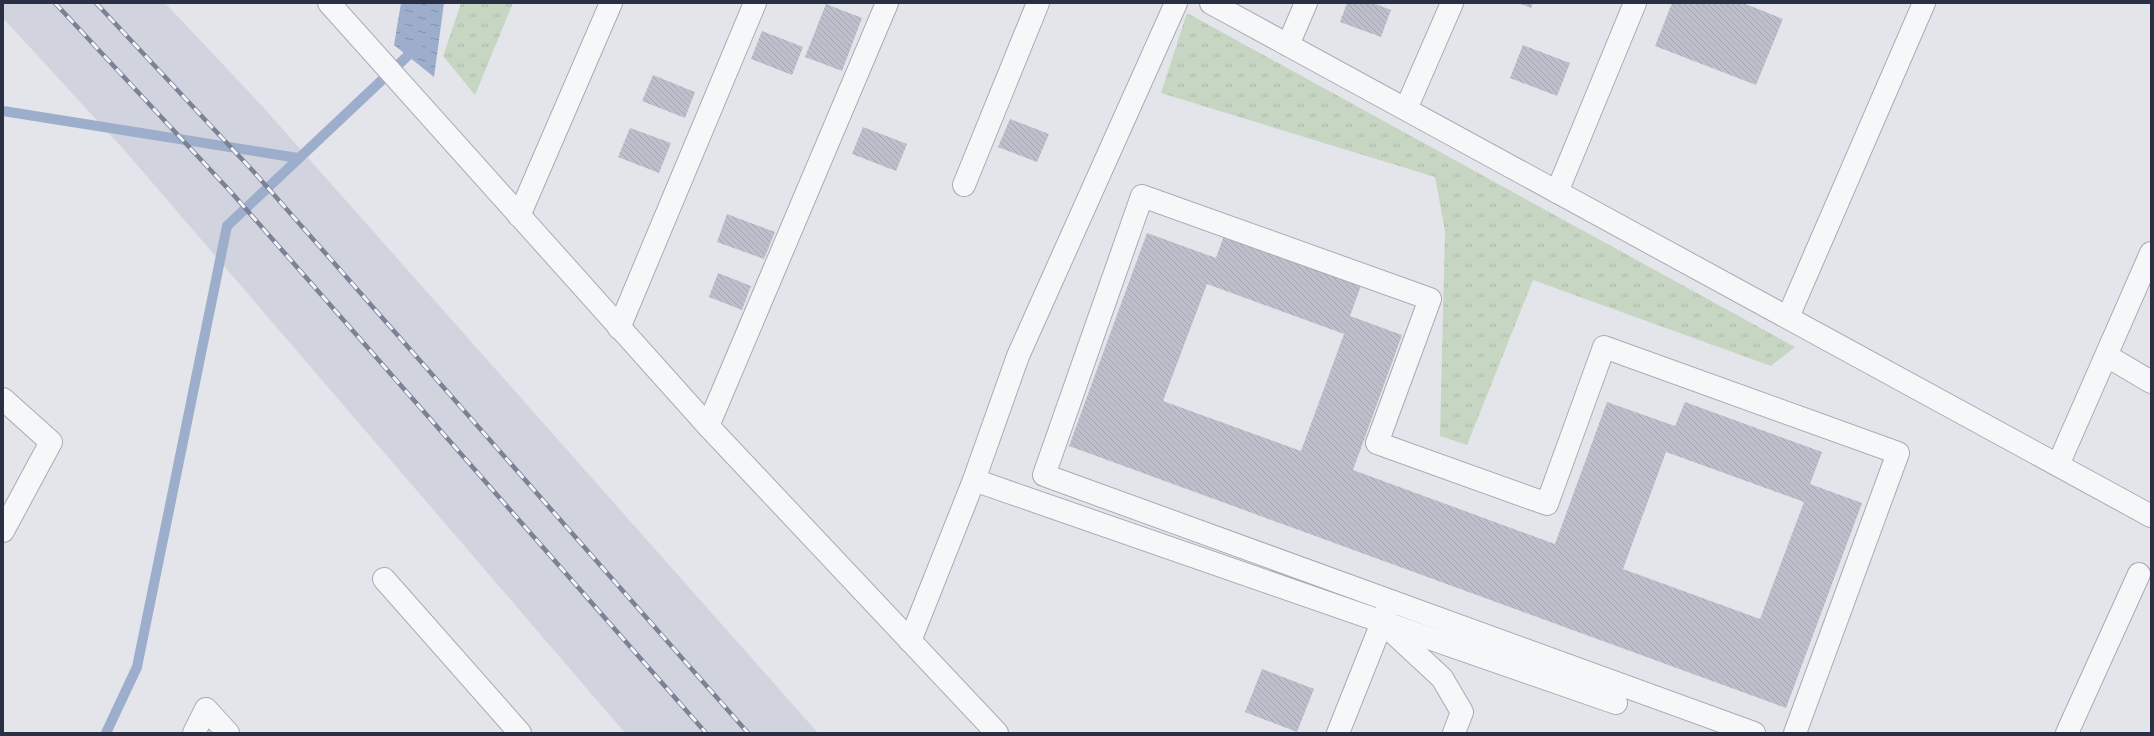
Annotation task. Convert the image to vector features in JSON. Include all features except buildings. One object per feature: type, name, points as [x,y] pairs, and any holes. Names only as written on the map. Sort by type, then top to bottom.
[{"type":"street","points":[[329,3],[708,426],[997,733]]},
{"type":"street","points":[[519,216],[611,3]]},
{"type":"street","points":[[619,328],[755,3]]},
{"type":"street","points":[[708,426],[887,3]]},
{"type":"street","points":[[964,185],[1038,3]]},
{"type":"street","points":[[910,641],[974,480],[1018,356],[1176,3]]},
{"type":"street","points":[[1211,3],[2151,516]]},
{"type":"street","points":[[1288,45],[1306,3]]},
{"type":"street","points":[[1406,110],[1452,3]]},
{"type":"street","points":[[1557,192],[1635,3]]},
{"type":"street","points":[[1788,317],[1924,3]]},
{"type":"street","points":[[1754,733],[1044,475],[1142,196],[1430,299],[1377,443],[1547,504],[1604,347],[1898,453],[1795,733]]},
{"type":"street","points":[[2058,465],[2151,253]]},
{"type":"street","points":[[2107,356],[2151,382]]},
{"type":"street","points":[[3,399],[51,442],[3,531]]},
{"type":"street","points":[[974,480],[1616,704]]},
{"type":"street","points":[[2067,733],[2139,574]]},
{"type":"street","points":[[384,579],[520,733]]},
{"type":"street","points":[[1338,733],[1390,602]]},
{"type":"street","points":[[1382,622],[1442,678],[1462,712],[1454,733]]},
{"type":"street","points":[[194,733],[206,709],[228,733]]},
{"type":"shaded area","points":[[3,3],[165,3],[263,107],[818,733],[625,733],[126,152],[3,18]]},
{"type":"green space","points":[[461,3],[513,3],[475,95],[443,56]]},
{"type":"green space","points":[[1187,13],[1795,347],[1771,366],[1533,280],[1467,445],[1440,436],[1445,231],[1435,177],[1161,93]]},
{"type":"water","points":[[401,3],[444,3],[434,77],[394,45]]},
{"type":"waterway","points":[[106,733],[137,667],[227,226],[417,47]]},
{"type":"waterway","points":[[3,111],[298,158]]},
{"type":"railway","points":[[55,3],[231,192],[706,733]]},
{"type":"railway","points":[[96,3],[253,171],[748,733]]}]
